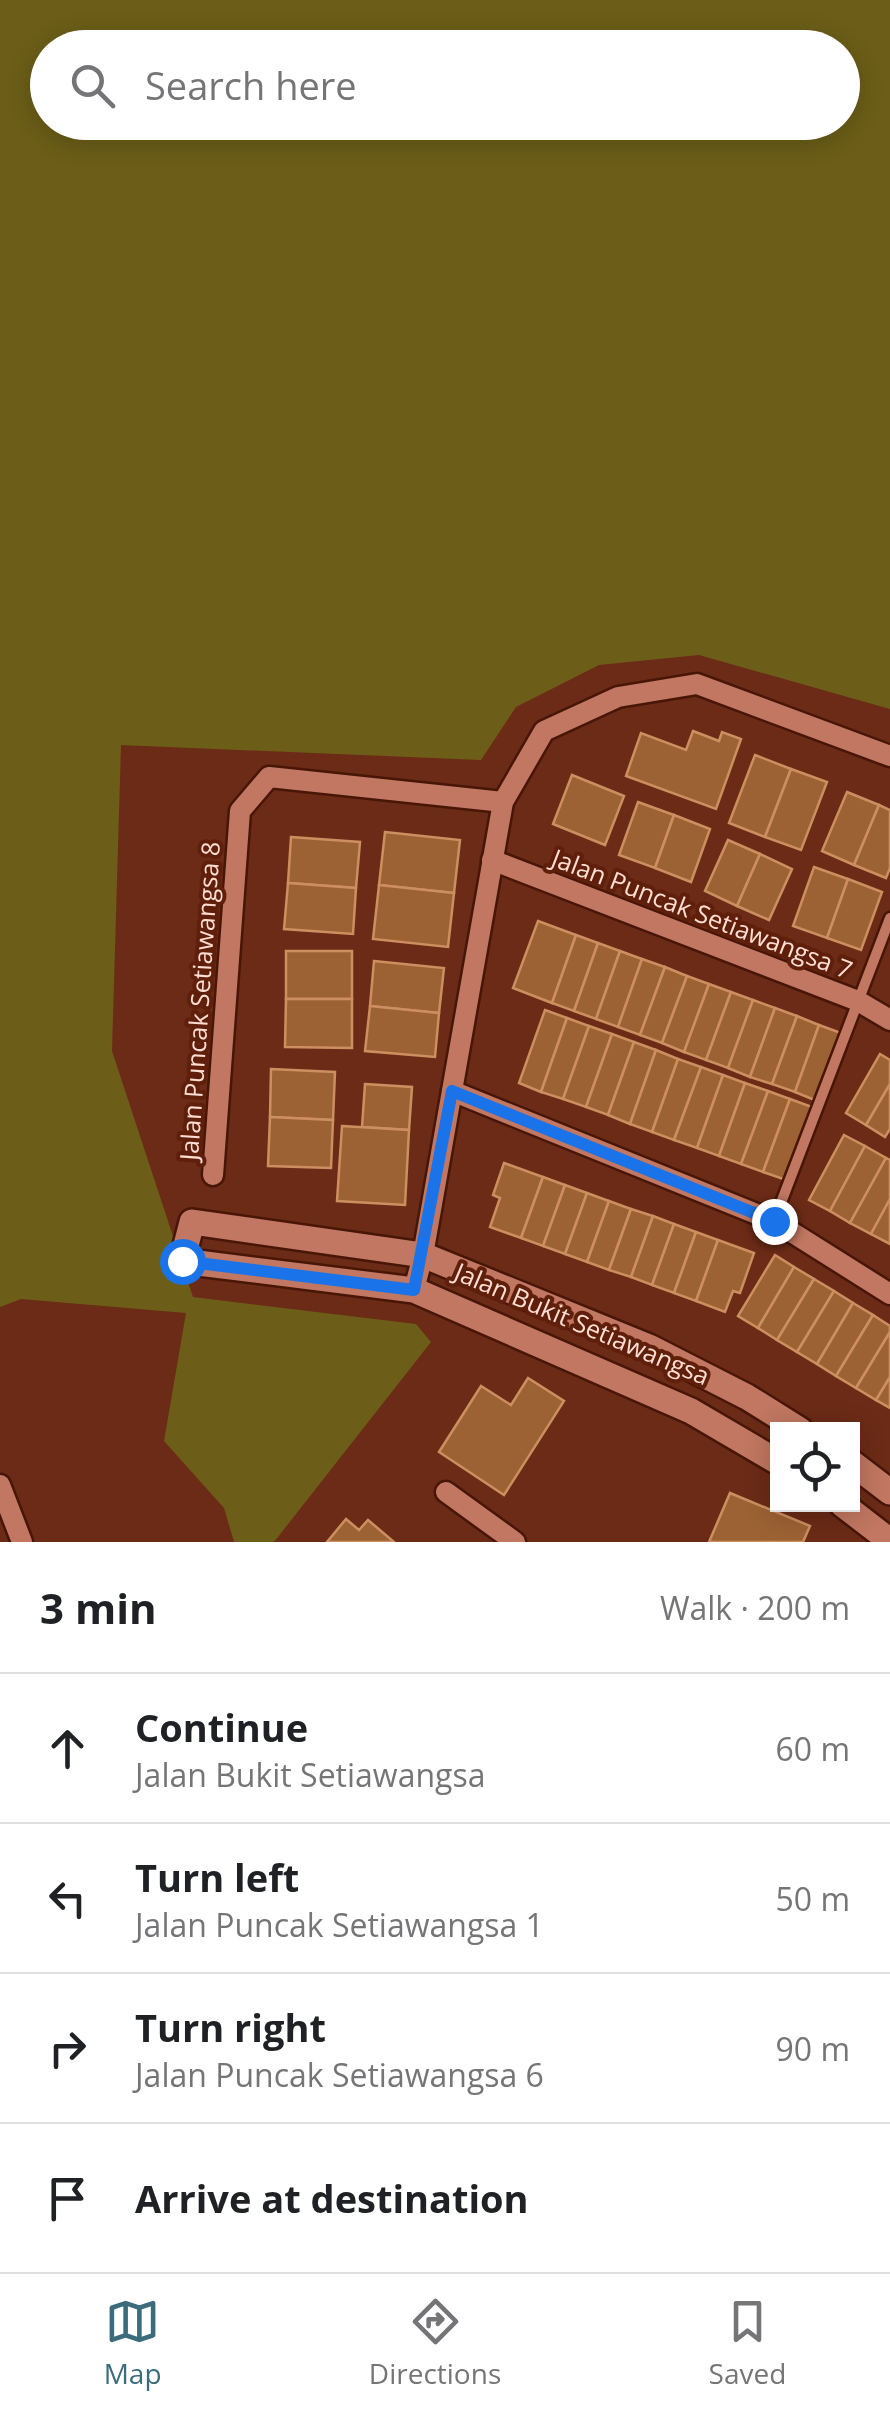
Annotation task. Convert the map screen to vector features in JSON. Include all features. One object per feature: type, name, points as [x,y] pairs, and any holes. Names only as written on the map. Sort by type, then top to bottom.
[{"type":"street","points":[[414,1290],[502,802],[544,731],[618,696],[697,684],[890,756]]},
{"type":"street","name":"Jalan Puncak Setiawangsa 8","points":[[212,1175],[240,811],[270,777],[502,802]]},
{"type":"street","name":"Jalan Puncak Setiawangsa 7","points":[[492,860],[858,1001],[890,1020]]},
{"type":"street","points":[[452,1091],[774,1221],[890,1294]]},
{"type":"street","name":"Jalan Bukit Setiawangsa","points":[[770,1457],[691,1411],[414,1290],[182,1261],[192,1222],[423,1256],[649,1347],[787,1422]]},
{"type":"street","points":[[860,1469],[890,1492]]},
{"type":"street","points":[[0,1485],[22,1542]]},
{"type":"street","points":[[446,1492],[515,1542]]},
{"type":"street","points":[[852,1512],[890,1542]]},
{"type":"lane","points":[[774,1221],[890,918]]},
{"type":"shaded area","points":[[0,0],[890,0],[890,709],[699,655],[599,665],[516,707],[481,760],[121,745],[112,1051],[193,1297],[416,1324],[431,1342],[274,1542],[234,1542],[224,1508],[164,1441],[186,1313],[21,1299],[0,1307]]},
{"type":"building","points":[[693,731],[719,741],[722,732],[741,739],[716,809],[626,776],[641,733],[686,750]]},
{"type":"building","points":[[755,755],[791,769],[765,837],[729,823]]},
{"type":"building","points":[[791,769],[827,782],[801,850],[765,837]]},
{"type":"building","points":[[572,775],[624,796],[605,845],[553,824]]},
{"type":"building","points":[[847,792],[879,805],[854,865],[822,851]]},
{"type":"building","points":[[638,802],[674,815],[655,868],[619,855]]},
{"type":"building","points":[[879,805],[890,810],[890,868],[886,878],[854,865]]},
{"type":"building","points":[[674,815],[710,829],[691,882],[655,868]]},
{"type":"building","points":[[385,832],[460,840],[454,893],[379,885]]},
{"type":"building","points":[[291,837],[360,842],[356,888],[288,883]]},
{"type":"building","points":[[728,840],[760,854],[737,906],[705,891]]},
{"type":"building","points":[[760,854],[792,869],[769,920],[737,906]]},
{"type":"building","points":[[814,867],[848,879],[827,938],[793,926]]},
{"type":"building","points":[[848,879],[882,892],[861,950],[827,938]]},
{"type":"building","points":[[288,883],[356,888],[353,934],[284,929]]},
{"type":"building","points":[[379,885],[454,893],[448,947],[373,939]]},
{"type":"building","points":[[538,921],[576,935],[552,1003],[513,988]]},
{"type":"building","points":[[576,935],[598,943],[574,1011],[552,1003]]},
{"type":"building","points":[[598,943],[620,951],[596,1019],[574,1011]]},
{"type":"building","points":[[286,951],[352,951],[352,999],[286,999]]},
{"type":"building","points":[[620,951],[642,959],[618,1027],[596,1019]]},
{"type":"building","points":[[642,959],[665,967],[640,1035],[618,1027]]},
{"type":"building","points":[[374,961],[444,968],[439,1013],[370,1006]]},
{"type":"building","points":[[665,967],[687,976],[662,1043],[640,1035]]},
{"type":"building","points":[[687,976],[709,984],[684,1052],[662,1043]]},
{"type":"building","points":[[709,984],[731,992],[706,1060],[684,1052]]},
{"type":"building","points":[[731,992],[753,1000],[728,1068],[706,1060]]},
{"type":"building","points":[[286,999],[352,999],[352,1048],[285,1047]]},
{"type":"building","points":[[753,1000],[775,1008],[750,1077],[728,1068]]},
{"type":"building","points":[[370,1006],[439,1013],[435,1057],[365,1051]]},
{"type":"building","points":[[775,1008],[797,1016],[772,1084],[750,1077]]},
{"type":"building","points":[[545,1010],[567,1018],[541,1092],[519,1083]]},
{"type":"building","points":[[797,1016],[819,1025],[795,1092],[772,1084]]},
{"type":"building","points":[[567,1018],[589,1026],[563,1099],[541,1092]]},
{"type":"building","points":[[819,1025],[841,1033],[817,1101],[795,1092]]},
{"type":"building","points":[[589,1026],[612,1034],[586,1107],[563,1099]]},
{"type":"building","points":[[612,1034],[634,1042],[608,1115],[586,1107]]},
{"type":"building","points":[[634,1042],[656,1050],[630,1124],[608,1115]]},
{"type":"building","points":[[656,1050],[678,1059],[652,1132],[630,1124]]},
{"type":"building","points":[[880,1054],[890,1060],[890,1084],[866,1125],[846,1113]]},
{"type":"building","points":[[678,1059],[701,1067],[674,1140],[652,1132]]},
{"type":"building","points":[[701,1067],[723,1075],[697,1148],[674,1140]]},
{"type":"building","points":[[271,1069],[335,1072],[333,1120],[270,1117]]},
{"type":"building","points":[[723,1075],[745,1083],[719,1156],[697,1148]]},
{"type":"building","points":[[745,1083],[768,1091],[741,1164],[719,1156]]},
{"type":"building","points":[[365,1084],[412,1087],[409,1130],[362,1127]]},
{"type":"building","points":[[890,1084],[890,1129],[885,1137],[866,1125]]},
{"type":"building","points":[[768,1091],[790,1099],[763,1172],[741,1164]]},
{"type":"building","points":[[790,1099],[812,1107],[786,1180],[763,1172]]},
{"type":"building","points":[[270,1117],[333,1120],[331,1168],[268,1166]]},
{"type":"building","points":[[342,1126],[409,1130],[405,1205],[337,1201]]},
{"type":"building","points":[[844,1135],[865,1146],[830,1211],[809,1200]]},
{"type":"building","points":[[865,1146],[886,1158],[850,1223],[830,1211]]},
{"type":"building","points":[[886,1158],[890,1160],[890,1199],[871,1234],[850,1223]]},
{"type":"building","points":[[504,1163],[543,1177],[521,1238],[490,1227],[500,1198],[493,1195]]},
{"type":"building","points":[[543,1177],[565,1185],[543,1246],[521,1238]]},
{"type":"building","points":[[565,1185],[587,1193],[565,1254],[543,1246]]},
{"type":"building","points":[[587,1193],[609,1201],[587,1262],[565,1254]]},
{"type":"building","points":[[890,1199],[890,1244],[871,1234]]},
{"type":"building","points":[[609,1201],[631,1209],[609,1270],[587,1262]]},
{"type":"building","points":[[631,1209],[653,1216],[631,1277],[609,1270]]},
{"type":"building","points":[[653,1216],[674,1224],[652,1285],[631,1277]]},
{"type":"building","points":[[674,1224],[696,1232],[674,1293],[652,1285]]},
{"type":"building","points":[[696,1232],[718,1240],[696,1301],[674,1293]]},
{"type":"building","points":[[718,1240],[754,1253],[740,1293],[733,1291],[725,1312],[696,1301]]},
{"type":"building","points":[[775,1255],[794,1267],[758,1328],[738,1316]]},
{"type":"building","points":[[794,1267],[814,1279],[777,1340],[758,1328]]},
{"type":"building","points":[[814,1279],[834,1291],[797,1352],[777,1340]]},
{"type":"building","points":[[834,1291],[853,1303],[817,1364],[797,1352]]},
{"type":"building","points":[[853,1303],[873,1315],[836,1376],[817,1364]]},
{"type":"building","points":[[873,1315],[890,1326],[890,1332],[856,1388],[836,1376]]},
{"type":"building","points":[[890,1332],[890,1377],[876,1400],[856,1388]]},
{"type":"building","points":[[890,1377],[890,1408],[876,1400]]},
{"type":"building","points":[[528,1378],[564,1401],[504,1495],[439,1452],[481,1386],[511,1405]]},
{"type":"building","points":[[730,1493],[810,1526],[803,1542],[709,1542]]},
{"type":"building","points":[[346,1519],[359,1530],[368,1520],[394,1542],[327,1542]]},
{"type":"route","points":[[182,1261],[414,1290],[452,1091],[774,1221]]}]
